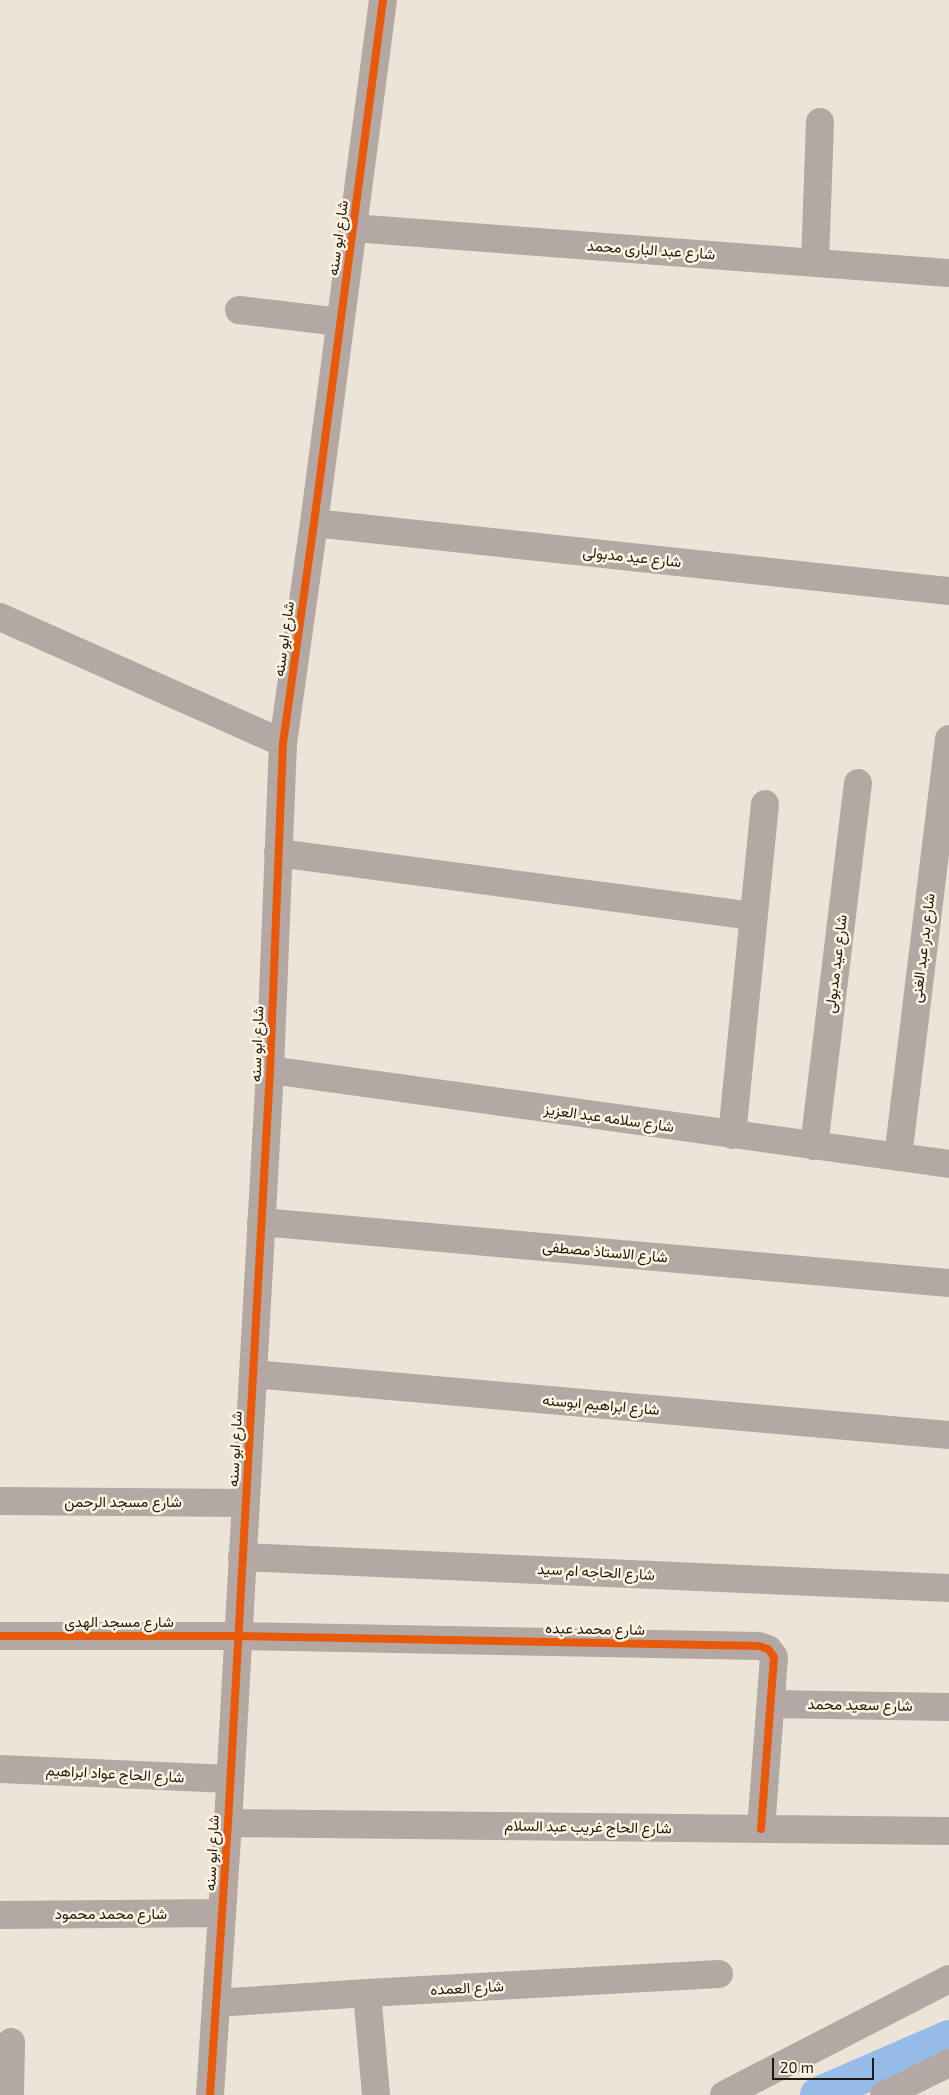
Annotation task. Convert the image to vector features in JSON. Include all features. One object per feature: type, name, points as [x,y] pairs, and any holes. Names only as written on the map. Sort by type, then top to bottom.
[{"type":"street","name":"شارع ابو سنه","points":[[210,2095],[228,1823],[262,1222],[283,743],[383,0]]},
{"type":"street","points":[[815,263],[820,122]]},
{"type":"street","name":"شارع عبد البارى محمد","points":[[353,228],[949,273]]},
{"type":"street","points":[[239,310],[340,322]]},
{"type":"street","name":"شارع عيد مدبولى","points":[[314,523],[949,591]]},
{"type":"street","points":[[0,617],[283,743]]},
{"type":"street","name":"شارع بدر عبد الغنى","points":[[898,1157],[949,739]]},
{"type":"street","name":"شارع عيد مدبولى","points":[[814,1146],[858,783]]},
{"type":"street","points":[[732,1134],[765,804]]},
{"type":"street","points":[[278,853],[753,916]]},
{"type":"street","name":"شارع سلامه عبد العزيز","points":[[270,1070],[949,1164]]},
{"type":"street","name":"شارع الاستاذ مصطفى","points":[[262,1222],[949,1283]]},
{"type":"street","name":"شارع ابراهيم ابوسنه","points":[[253,1374],[949,1435]]},
{"type":"street","name":"شارع مسجد الرحمن","points":[[0,1501],[246,1503]]},
{"type":"street","name":"شارع الحاجه ام سيد","points":[[242,1556],[949,1588]]},
{"type":"street","name":"شارع مسجد الهدى","points":[[0,1636],[238,1636]]},
{"type":"street","name":"شارع محمد عبده","points":[[238,1636],[759,1646],[768,1649],[774,1657],[761,1829]]},
{"type":"street","name":"شارع سعيد محمد","points":[[771,1704],[949,1706]]},
{"type":"street","name":"شارع الحاج عواد ابراهيم","points":[[0,1768],[230,1779]]},
{"type":"street","name":"شارع الحاج غريب عبد السلام","points":[[228,1823],[949,1831]]},
{"type":"street","name":"شارع محمد محمود","points":[[0,1914],[222,1913]]},
{"type":"street","name":"شارع العمده","points":[[216,2003],[719,1974]]},
{"type":"street","points":[[724,2095],[949,1979]]},
{"type":"street","points":[[367,1993],[376,2095]]},
{"type":"street","points":[[10,2095],[11,2042]]},
{"type":"street","points":[[884,2095],[949,2063]]},
{"type":"waterway","points":[[818,2095],[949,2038]]},
{"type":"cycle path","points":[[210,2095],[228,1823],[270,1070],[283,743],[383,0]]},
{"type":"cycle path","points":[[0,1636],[239,1636],[759,1646],[768,1649],[774,1657],[761,1829]]}]
